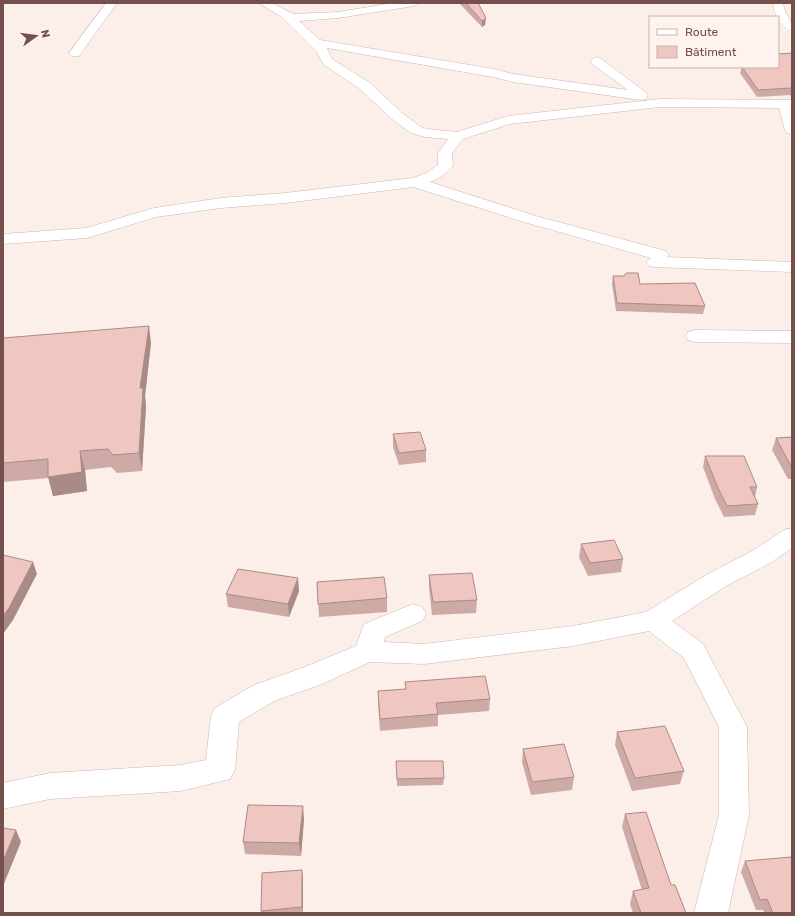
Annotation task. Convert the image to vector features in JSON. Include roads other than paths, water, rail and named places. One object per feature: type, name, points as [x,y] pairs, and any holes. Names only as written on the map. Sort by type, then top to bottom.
[{"type":"street","points":[[75,53],[112,3]]},
{"type":"street","points":[[264,3],[289,18],[316,43],[323,51],[327,61],[365,86],[397,116],[416,130],[425,133],[458,136],[508,120],[559,113],[660,103],[788,104],[792,130]]},
{"type":"street","points":[[289,18],[338,15],[414,3]]},
{"type":"street","points":[[778,3],[778,12],[782,19],[792,28]]},
{"type":"street","points":[[316,43],[494,73],[513,78],[647,97]]},
{"type":"street","points":[[596,61],[631,88],[660,103]]},
{"type":"street","points":[[3,240],[87,233],[154,213],[221,203],[285,198],[414,182],[428,178],[443,170],[446,165],[445,154],[425,133]]},
{"type":"street","points":[[445,154],[458,136]]},
{"type":"street","points":[[414,182],[658,258],[792,267]]},
{"type":"street","points":[[695,336],[792,337]]},
{"type":"street","points":[[3,796],[50,786],[181,778],[220,770],[225,716],[264,693],[312,676],[368,652],[424,654],[573,636],[653,620],[716,580],[763,556],[792,536]]},
{"type":"street","points":[[368,652],[373,631],[414,614]]},
{"type":"street","points":[[653,620],[694,651],[733,727],[734,815],[711,913]]}]
